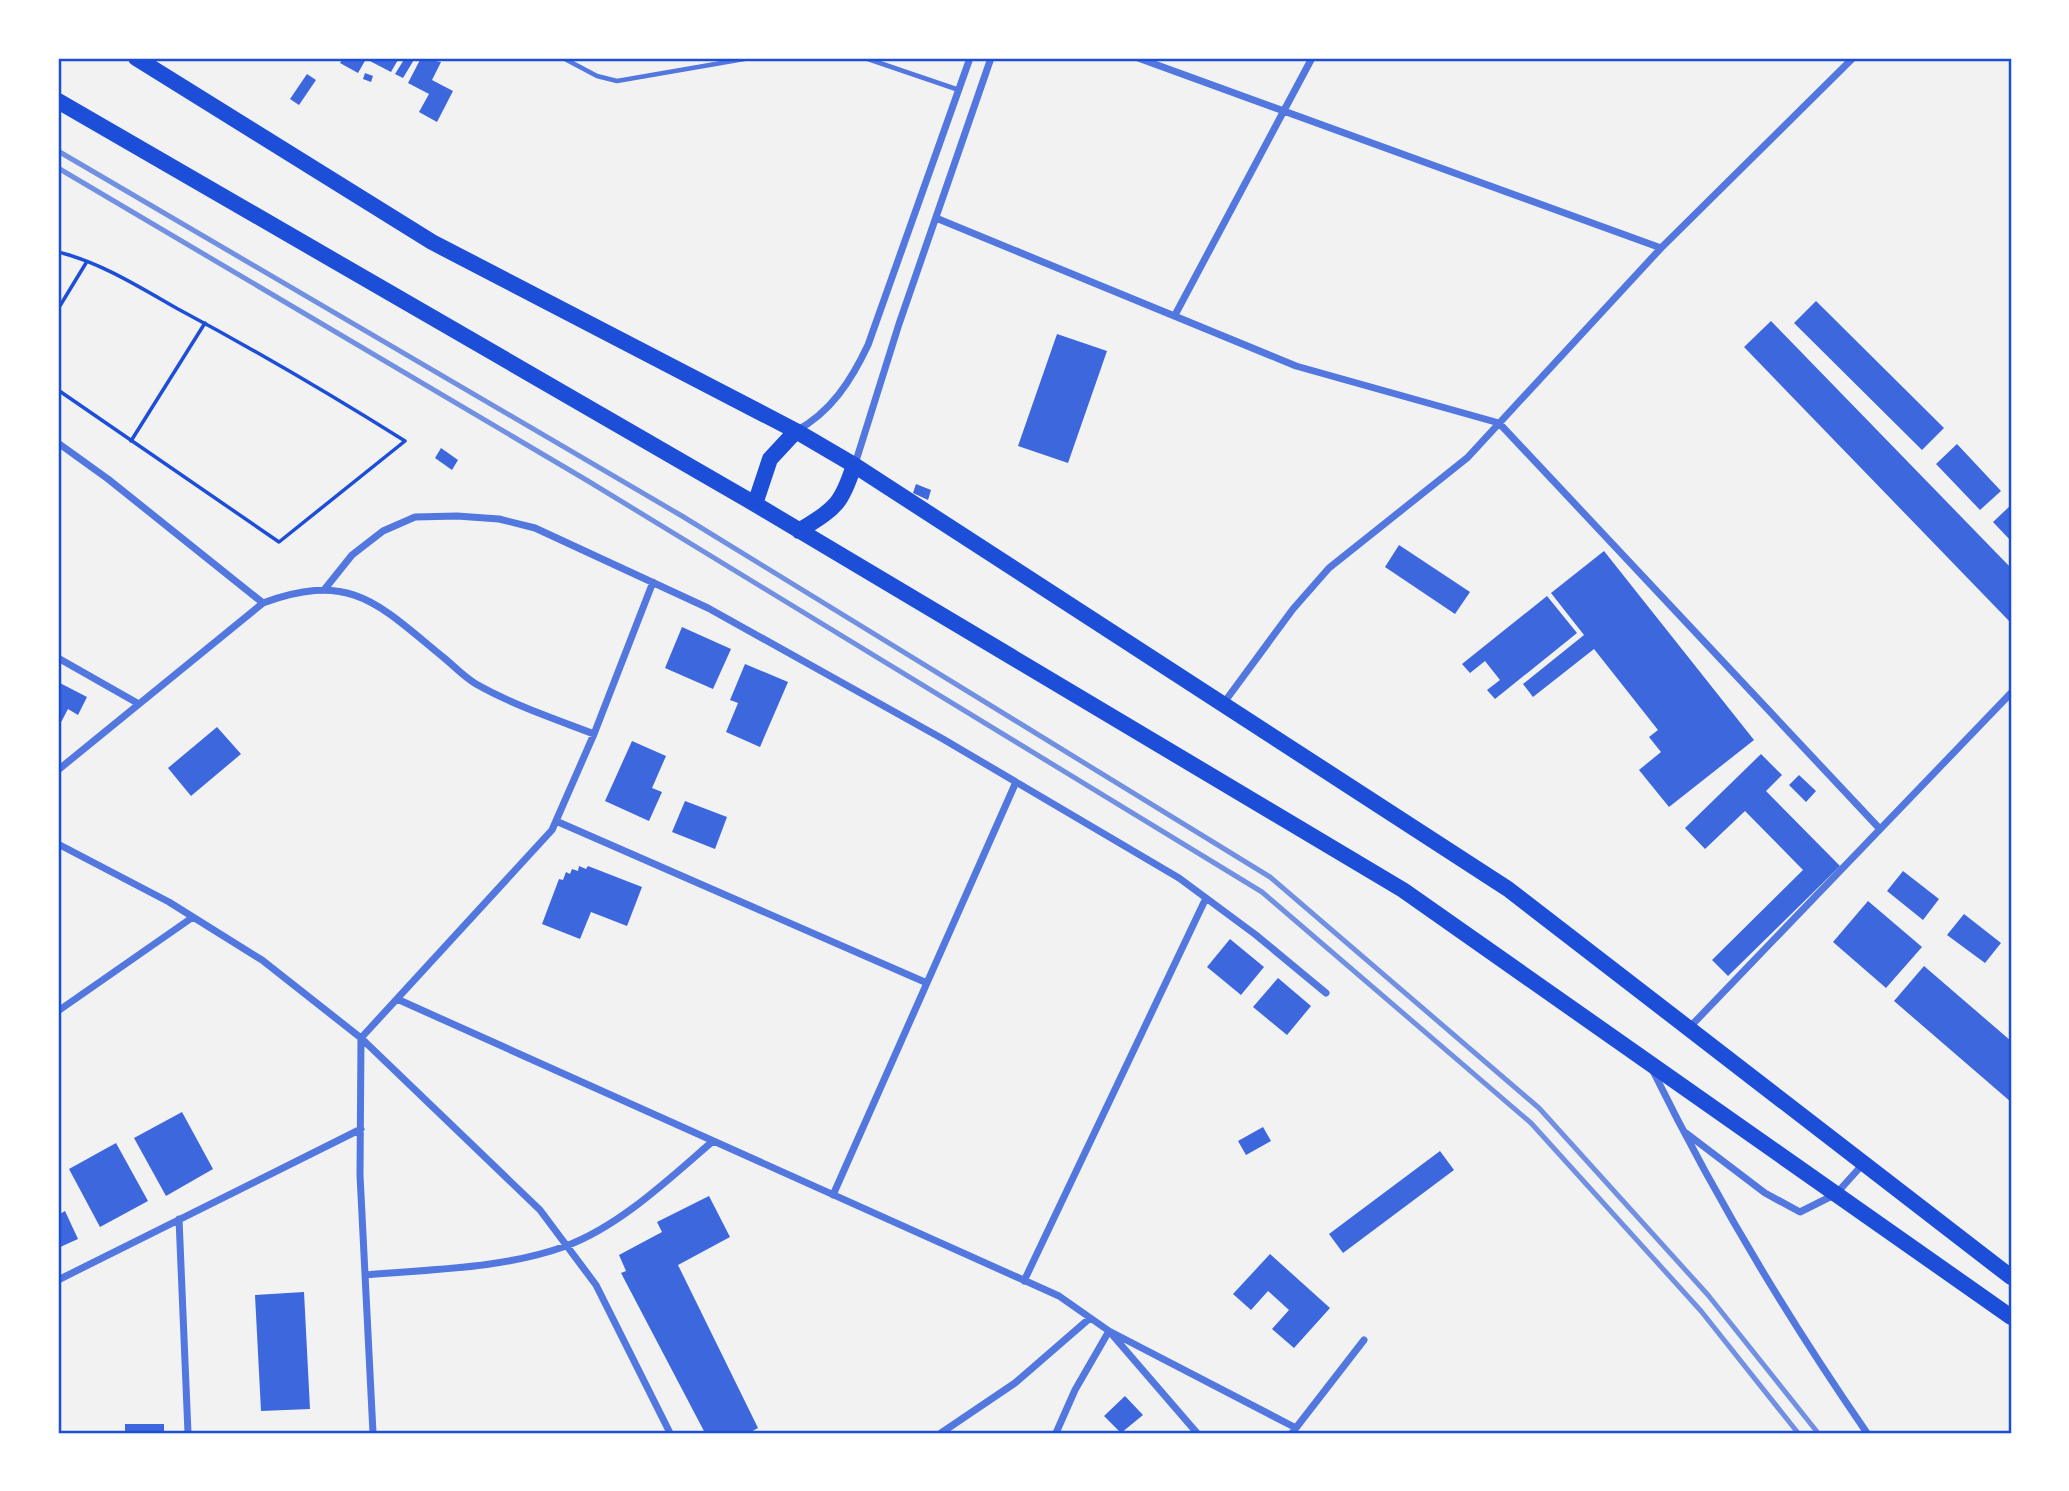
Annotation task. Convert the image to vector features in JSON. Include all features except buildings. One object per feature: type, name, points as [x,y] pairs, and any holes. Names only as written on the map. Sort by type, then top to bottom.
[{"type":"main road","points":[[136,58],[432,243],[796,431],[854,465],[1508,889],[2011,1276]]},
{"type":"main road","points":[[58,101],[755,504],[1403,891],[2011,1317]]},
{"type":"main road","points":[[755,504],[770,459],[796,431]]},
{"type":"main road","points":[[799,531],[829,512],[844,498],[854,465]]},
{"type":"street","points":[[796,431],[818,419],[859,363],[970,58]]},
{"type":"street","points":[[854,465],[991,58]]},
{"type":"street","points":[[1138,58],[1661,248]]},
{"type":"street","points":[[1175,315],[1312,58]]},
{"type":"street","points":[[1223,704],[1293,609],[1329,568],[1467,458],[1661,248],[1853,58]]},
{"type":"street","points":[[936,218],[1296,366],[1499,423],[1879,828]]},
{"type":"street","points":[[58,443],[108,479],[263,603]]},
{"type":"street","points":[[324,590],[352,555],[383,531],[415,517],[499,519],[535,528],[708,608],[1016,782],[1179,878],[1326,993]]},
{"type":"street","points":[[373,1433],[365,1275],[361,1038],[552,830],[594,734],[653,582]]},
{"type":"street","points":[[58,770],[263,603],[296,591],[324,590],[365,597],[474,683],[530,710],[594,734]]},
{"type":"street","points":[[58,659],[139,704]]},
{"type":"street","points":[[1687,1029],[2011,693]]},
{"type":"street","points":[[833,1195],[1016,782]]},
{"type":"street","points":[[556,821],[927,983]]},
{"type":"street","points":[[58,844],[193,918],[262,960],[361,1038],[540,1210],[596,1285],[670,1433]]},
{"type":"street","points":[[1024,1281],[1206,898]]},
{"type":"street","points":[[58,1011],[193,918]]},
{"type":"street","points":[[397,999],[1059,1296],[1109,1331],[1294,1431],[1364,1339]]},
{"type":"street","points":[[1650,1064],[1683,1131],[1797,1332],[1867,1433]]},
{"type":"street","points":[[58,1280],[361,1129]]},
{"type":"street","points":[[1683,1131],[1765,1193],[1800,1212],[1836,1194],[1864,1164]]},
{"type":"street","points":[[365,1275],[494,1263],[566,1246],[640,1205],[713,1141]]},
{"type":"street","points":[[179,1219],[188,1433]]},
{"type":"street","points":[[941,1433],[1016,1383],[1090,1318]]},
{"type":"street","points":[[1056,1433],[1075,1390],[1109,1331]]},
{"type":"street","points":[[1109,1331],[1197,1433]]},
{"type":"lane","points":[[563,58],[597,76],[617,81],[750,58]]},
{"type":"lane","points":[[865,58],[959,90]]},
{"type":"path","points":[[58,252],[124,279],[205,323],[296,373],[405,441],[279,542],[58,390]]},
{"type":"path","points":[[58,309],[86,263]]},
{"type":"path","points":[[131,440],[205,323]]},
{"type":"railway","points":[[58,151],[682,516],[1270,877],[1539,1108],[1708,1295],[1818,1433]]},
{"type":"railway","points":[[58,168],[588,481],[1262,892],[1531,1123],[1701,1311],[1798,1433]]}]
